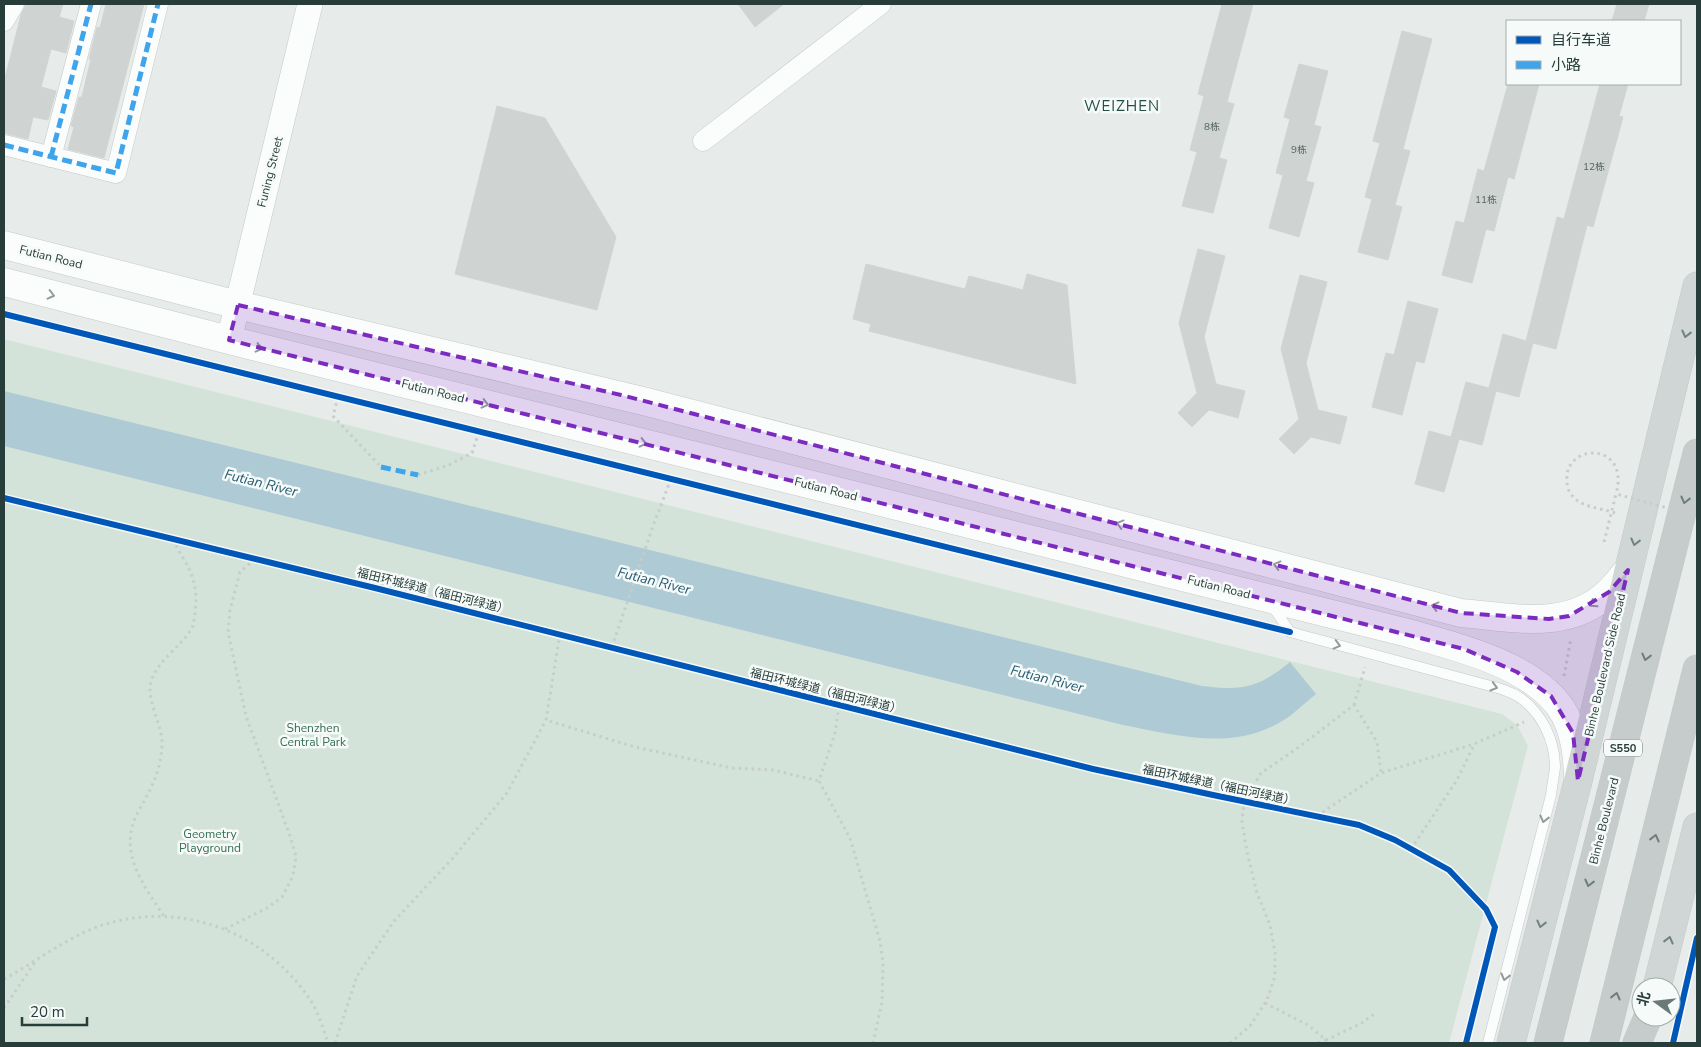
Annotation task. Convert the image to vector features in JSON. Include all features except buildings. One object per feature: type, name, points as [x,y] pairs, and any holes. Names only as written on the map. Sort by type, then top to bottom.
[{"type":"highway","name":"Binhe Boulevard","points":[[1548,1043],[1697,452]]},
{"type":"highway","points":[[1604,1043],[1697,669]]},
{"type":"highway","points":[[1637,1043],[1644,1027]]},
{"type":"main road","name":"Futian Road","points":[[4,245],[238,305],[643,401],[1461,613],[1549,619],[1569,616],[1589,607],[1609,592],[1628,570]]},
{"type":"main road","name":"Futian Road","points":[[4,282],[1464,649],[1517,672],[1551,696],[1565,714],[1573,733],[1578,781]]},
{"type":"main road","name":"Binhe Boulevard Side Road","points":[[1511,1043],[1578,781],[1697,286]]},
{"type":"main road","points":[[1660,977],[1691,864],[1697,827]]},
{"type":"main road","points":[[1644,1043],[1647,1027]]},
{"type":"street","points":[[4,21],[14,4]]},
{"type":"street","points":[[51,157],[91,4]]},
{"type":"street","points":[[4,145],[116,173],[158,4]]},
{"type":"street","name":"Funing Street","points":[[229,340],[310,4]]},
{"type":"street","points":[[703,141],[881,4]]},
{"type":"lane","points":[[1268,600],[1290,632],[1502,689],[1519,697],[1536,711],[1548,732],[1555,768],[1550,795],[1488,1043]]},
{"type":"path","points":[[329,394],[348,399]]},
{"type":"path","points":[[338,397],[333,416],[381,467]]},
{"type":"path","points":[[470,429],[489,434]]},
{"type":"path","points":[[418,475],[449,465],[472,453],[479,432]]},
{"type":"path","points":[[1606,543],[1616,494],[1619,482],[1619,473],[1609,458],[1602,454],[1584,454],[1576,458],[1570,466],[1566,483],[1573,496],[1585,504],[1615,513]]},
{"type":"path","points":[[662,477],[681,481]]},
{"type":"path","points":[[622,650],[609,647],[619,626],[671,479]]},
{"type":"path","points":[[1616,494],[1697,516]]},
{"type":"path","points":[[143,532],[181,541]]},
{"type":"path","points":[[153,534],[173,542],[191,571],[197,599],[193,626],[160,665],[152,680],[150,692],[159,721],[162,744],[160,761],[154,784],[136,815],[131,833],[131,852],[136,873],[164,916]]},
{"type":"path","points":[[246,557],[265,562]]},
{"type":"path","points":[[225,929],[267,908],[282,897],[293,876],[296,856],[246,716],[228,632],[230,610],[240,572],[255,559]]},
{"type":"path","points":[[550,632],[568,636]]},
{"type":"path","points":[[335,1043],[357,976],[394,921],[452,859],[507,793],[546,720],[560,634]]},
{"type":"path","points":[[1563,684],[1571,636]]},
{"type":"path","points":[[1230,1043],[1250,1026],[1266,1003],[1275,976],[1275,953],[1270,925],[1257,893],[1246,852],[1242,822],[1244,802],[1261,773],[1295,750],[1354,705],[1369,653]]},
{"type":"path","points":[[1354,705],[1377,742],[1381,774]]},
{"type":"path","points":[[839,706],[835,733],[819,781],[850,838],[880,941],[883,963],[882,1002],[873,1043]]},
{"type":"path","points":[[546,720],[635,747],[732,768],[773,770],[819,781]]},
{"type":"path","points":[[1316,816],[1381,774],[1474,744],[1527,721]]},
{"type":"path","points":[[1411,848],[1457,780],[1474,744]]},
{"type":"path","points":[[1403,844],[1418,853]]},
{"type":"path","points":[[4,979],[75,937],[94,928],[134,918],[164,916],[183,918],[225,929],[251,942],[270,955],[294,977],[310,1000],[328,1043]]},
{"type":"path","points":[[4,1008],[35,961]]},
{"type":"path","points":[[1266,1003],[1308,1025],[1328,1042]]},
{"type":"path","points":[[1318,1043],[1328,1042],[1362,1024],[1374,1014]]},
{"type":"highlighted area","points":[[238,305],[621,395],[1461,613],[1549,619],[1569,616],[1609,592],[1628,570],[1578,781],[1573,733],[1551,696],[1517,672],[1464,649],[229,340]]},
{"type":"green space","name":"Shenzhen Central Park","points":[[4,339],[1502,714],[1517,725],[1528,746],[1449,1043],[4,1043]]},
{"type":"water","name":"Futian River","points":[[4,391],[1202,686],[1229,688],[1250,686],[1279,671],[1290,662],[1316,694],[1290,716],[1250,735],[1229,738],[1187,737],[1123,725],[4,446]]},
{"type":"marked path","points":[[51,157],[91,4]]},
{"type":"marked path","points":[[4,145],[116,173],[158,4]]},
{"type":"marked path","points":[[381,467],[418,475]]},
{"type":"cycle path","points":[[4,314],[1290,632]]},
{"type":"cycle path","name":"福田环城绿道（福田河绿道）","points":[[4,498],[375,588],[1093,769],[1359,825],[1395,840],[1449,870],[1486,909],[1495,927],[1466,1043]]},
{"type":"cycle path","points":[[1673,1043],[1697,938]]},
{"type":"district","name":"WEIZHEN","points":[[1122,106]]},
{"type":"park label","name":"Geometry Playground","points":[[210,841]]}]
